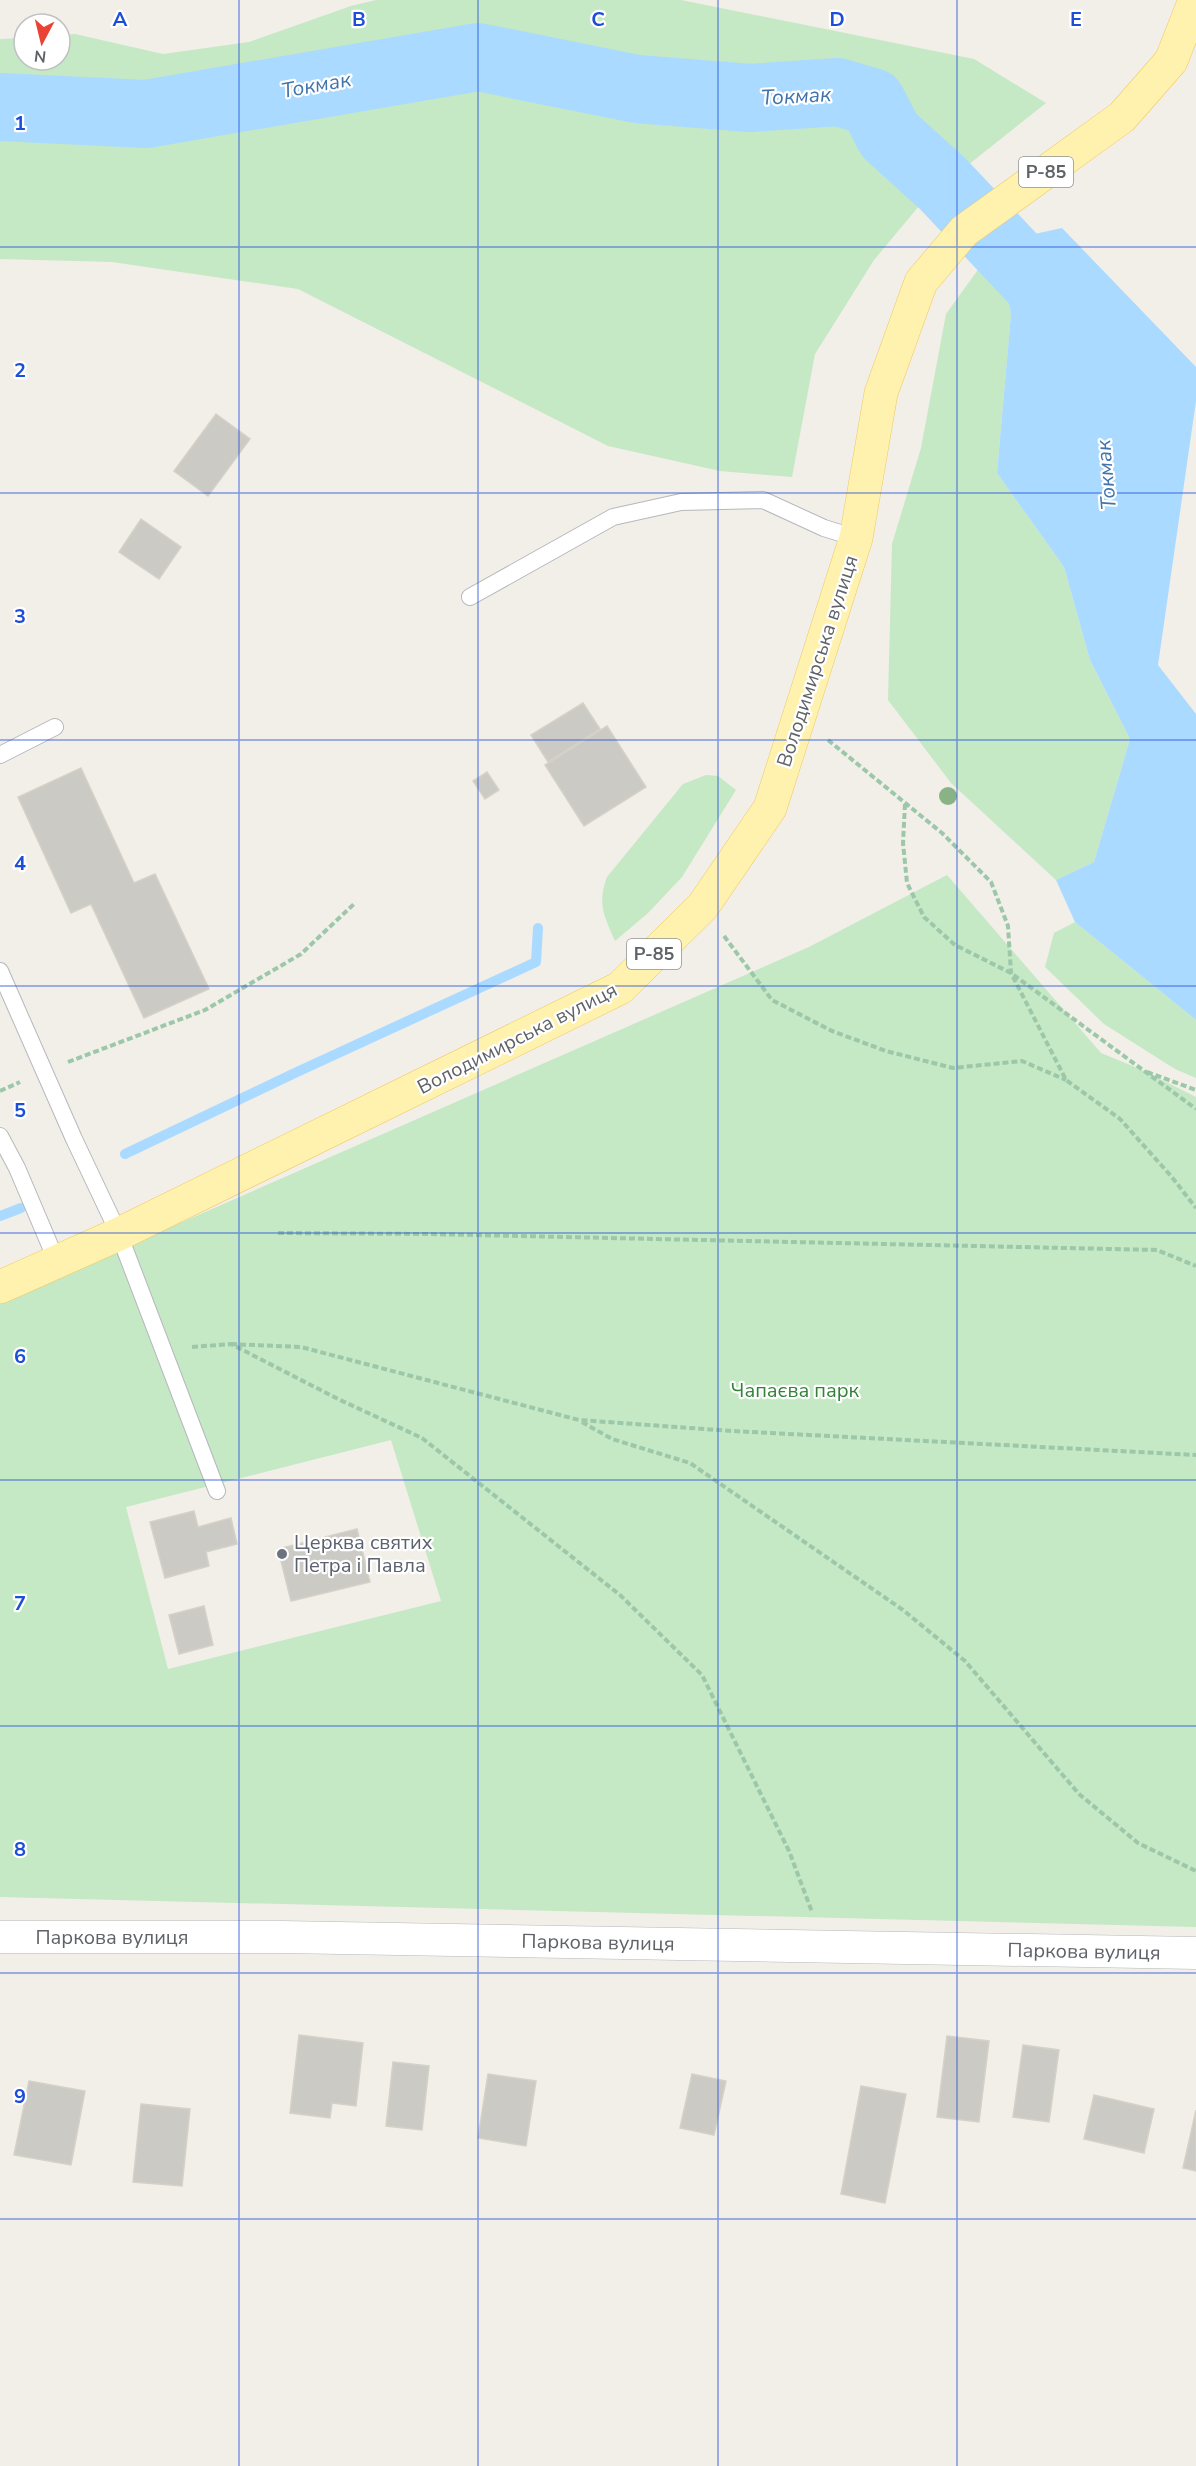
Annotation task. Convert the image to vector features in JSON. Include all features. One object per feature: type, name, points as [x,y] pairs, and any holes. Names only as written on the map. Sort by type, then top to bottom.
[{"type":"main road","name":"Володимирська вулиця","points":[[0,1287],[119,1234],[620,988],[703,906],[770,808],[856,538],[882,393],[921,282],[964,231],[1122,117],[1172,61],[1195,0]]},
{"type":"street","name":"Паркова вулиця","points":[[0,1937],[282,1937],[1196,1953]]},
{"type":"lane","points":[[470,597],[613,517],[681,502],[763,500],[824,528],[856,538]]},
{"type":"lane","points":[[0,755],[55,727]]},
{"type":"lane","points":[[0,971],[119,1234],[216,1491]]},
{"type":"lane","points":[[0,1136],[17,1168],[57,1262]]},
{"type":"path","points":[[800,717],[942,832],[991,882],[1008,926],[1011,973],[1066,1080]]},
{"type":"path","points":[[905,803],[903,843],[907,883],[924,917],[955,945],[1011,973],[1196,1110]]},
{"type":"path","points":[[0,1091],[205,1010],[301,954],[355,903]]},
{"type":"path","points":[[703,906],[772,1000],[832,1031],[886,1051],[953,1068],[1022,1061],[1066,1080],[1120,1119],[1172,1176],[1196,1208]]},
{"type":"path","points":[[1140,1069],[1196,1090]]},
{"type":"path","points":[[278,1233],[428,1234],[1157,1250],[1196,1266]]},
{"type":"path","points":[[231,1344],[338,1399],[422,1438],[621,1595],[702,1674],[789,1851],[825,1946]]},
{"type":"path","points":[[162,1348],[231,1344],[301,1347],[579,1420],[732,1431],[1196,1455]]},
{"type":"path","points":[[579,1420],[612,1439],[690,1463],[903,1610],[965,1660],[1079,1794],[1138,1843],[1196,1872]]},
{"type":"green space","points":[[376,0],[681,0],[974,59],[1046,103],[924,200],[874,260],[815,354],[792,477],[720,471],[608,446],[298,289],[112,262],[0,259],[0,39],[12,38],[12,72],[72,72],[72,34],[163,54],[249,42],[351,6]]},
{"type":"green space","points":[[998,242],[1011,314],[997,473],[1064,567],[1090,660],[1130,739],[1094,862],[1056,880],[951,783],[888,700],[892,544],[921,448],[946,314]]},
{"type":"green space","points":[[706,775],[718,776],[736,790],[682,877],[648,913],[615,941],[602,903],[607,877],[683,784]]},
{"type":"green space","name":"Чапаєва парк","points":[[947,875],[1101,1053],[1140,1069],[1196,1097],[1196,1927],[0,1897],[0,1302],[809,947]],"holes":[[[391,1440],[441,1601],[168,1669],[126,1507]]]},
{"type":"green space","points":[[1075,922],[1196,1020],[1196,1078],[1175,1069],[1104,1024],[1045,967],[1054,933]]},
{"type":"water","points":[[1062,228],[1196,367],[1196,401],[1158,665],[1196,714],[1196,1020],[1075,922],[1056,880],[1094,862],[1130,739],[1090,660],[1064,567],[997,473],[1011,314],[998,242]]},
{"type":"building","points":[[216,414],[250,439],[208,496],[174,471]]},
{"type":"building","points":[[141,519],[181,547],[159,579],[119,552]]},
{"type":"building","points":[[583,703],[600,729],[548,762],[531,735]]},
{"type":"building","points":[[607,726],[646,787],[584,826],[545,765]]},
{"type":"building","points":[[81,768],[134,883],[155,874],[209,989],[144,1018],[91,904],[71,913],[18,797]]},
{"type":"building","points":[[487,772],[499,790],[485,799],[473,781]]},
{"type":"building","points":[[194,1511],[198,1527],[231,1518],[237,1544],[206,1552],[209,1566],[165,1578],[150,1522]]},
{"type":"building","points":[[357,1529],[370,1582],[291,1601],[278,1549]]},
{"type":"building","points":[[204,1606],[213,1645],[179,1654],[169,1615]]},
{"type":"building","points":[[299,2035],[363,2043],[356,2106],[332,2103],[330,2118],[290,2113]]},
{"type":"building","points":[[947,2036],[989,2041],[979,2122],[937,2117]]},
{"type":"building","points":[[1023,2045],[1059,2050],[1049,2122],[1013,2117]]},
{"type":"building","points":[[393,2062],[429,2066],[422,2130],[386,2126]]},
{"type":"building","points":[[488,2074],[536,2081],[526,2146],[478,2138]]},
{"type":"building","points":[[692,2074],[726,2081],[714,2135],[680,2128]]},
{"type":"building","points":[[29,2081],[85,2091],[71,2165],[14,2155]]},
{"type":"building","points":[[861,2086],[906,2094],[885,2203],[841,2194]]},
{"type":"building","points":[[1094,2095],[1154,2109],[1144,2153],[1084,2139]]},
{"type":"building","points":[[141,2104],[190,2109],[182,2186],[133,2182]]},
{"type":"building","points":[[1196,2110],[1196,2171],[1183,2168]]},
{"type":"waterway","name":"Токмак","points":[[0,107],[146,114],[478,57],[637,89],[750,98],[838,92],[872,102],[889,135],[943,184],[1062,310]]},
{"type":"waterway","points":[[125,1154],[536,962],[538,928]]},
{"type":"waterway","points":[[0,1216],[21,1208]]},
{"type":"place","name":"Церква святих Петра і Павла","points":[[282,1554]]}]
